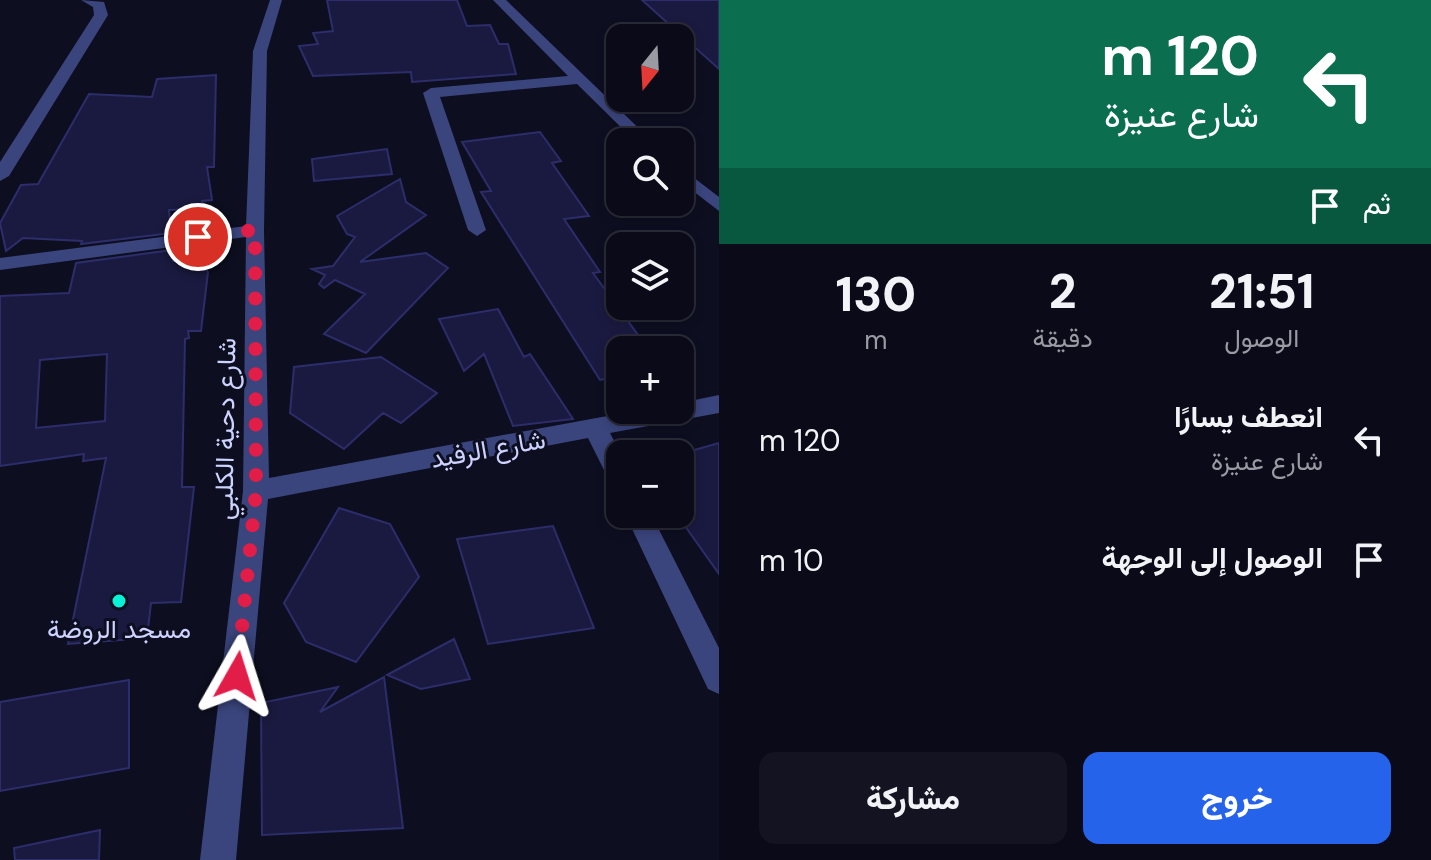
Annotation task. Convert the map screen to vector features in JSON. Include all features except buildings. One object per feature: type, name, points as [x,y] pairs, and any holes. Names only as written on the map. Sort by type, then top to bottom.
[{"type":"street","points":[[0,176],[101,15],[99,5],[87,0]]},
{"type":"street","name":"شارع دحية الكلبي","points":[[218,860],[256,491],[255,230],[260,51],[276,0]]},
{"type":"street","points":[[499,0],[630,128]]},
{"type":"street","points":[[477,230],[431,93],[579,79]]},
{"type":"street","points":[[694,184],[719,206]]},
{"type":"street","points":[[0,264],[255,230]]},
{"type":"street","name":"شارع الرفيد","points":[[256,491],[719,404]]},
{"type":"street","points":[[596,429],[606,449]]},
{"type":"street","points":[[645,528],[719,679]]},
{"type":"place","name":"مسجد الروضة","points":[[119,601]]},
{"type":"route","points":[[198,237],[255,230],[256,491],[237,676]]}]
